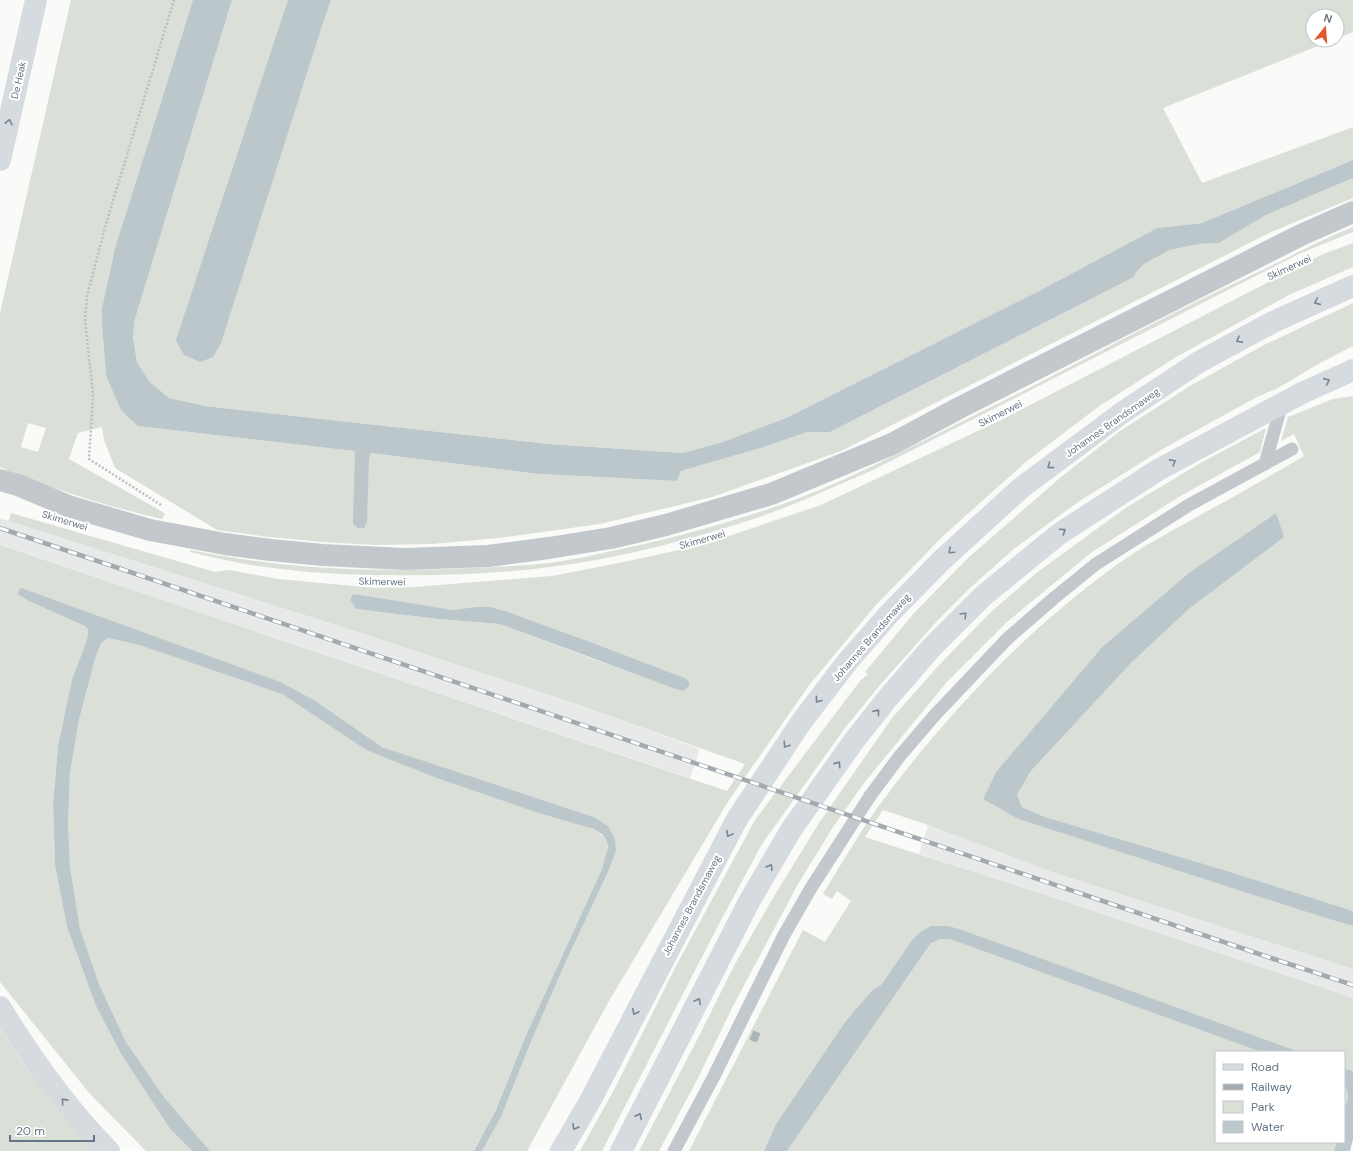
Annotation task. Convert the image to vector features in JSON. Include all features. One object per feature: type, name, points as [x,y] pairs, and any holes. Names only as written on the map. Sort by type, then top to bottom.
[{"type":"main road","name":"De Heak","points":[[0,160],[36,0]]},
{"type":"main road","name":"Johannes Brandsmaweg","points":[[561,1151],[590,1101],[737,819],[802,721],[848,661],[890,613],[943,559],[1021,488],[1123,412],[1199,362],[1273,322],[1353,286]]},
{"type":"main road","points":[[621,1151],[750,900],[791,830],[853,742],[887,699],[932,647],[983,596],[1059,534],[1158,470],[1282,403],[1353,370]]},
{"type":"main road","points":[[0,1007],[18,1037],[58,1094],[109,1151]]},
{"type":"street","name":"Skimerwei","points":[[1,480],[18,485],[68,506],[150,530],[225,544],[323,555],[405,559],[488,556],[611,538],[666,525],[771,494],[892,444],[961,407],[1301,235],[1353,212]]},
{"type":"lane","points":[[1265,464],[1282,403]]},
{"type":"lane","points":[[674,1151],[713,1078],[784,935],[811,888],[870,796],[899,757],[934,716],[1007,639],[1096,564],[1189,505],[1292,449]]},
{"type":"path","points":[[168,509],[89,459],[93,395],[85,320],[87,296],[106,224],[174,0]]},
{"type":"shaded area","points":[[0,518],[358,632],[573,703],[700,749],[690,778],[0,545]]},
{"type":"shaded area","points":[[928,825],[1052,872],[1353,969],[1353,998],[919,854]]},
{"type":"green space","points":[[71,0],[193,0],[115,248],[102,308],[106,375],[138,426],[354,451],[355,454],[369,459],[371,453],[539,474],[677,481],[681,471],[764,447],[807,432],[830,432],[1134,277],[1137,271],[1144,264],[1170,250],[1199,244],[1219,243],[1266,215],[1353,178],[1353,198],[1271,232],[841,451],[712,497],[600,524],[499,538],[432,544],[375,545],[269,537],[217,530],[115,468],[104,440],[102,427],[78,433],[69,459],[161,511],[165,514],[162,519],[125,510],[52,488],[14,474],[0,467],[0,313]],"holes":[[[28,423],[46,428],[38,452],[21,447]]]},
{"type":"green space","points":[[232,0],[288,0],[264,75],[320,32],[331,0],[1353,0],[1353,32],[1345,36],[1345,8],[1305,8],[1305,48],[1313,48],[1163,108],[1202,183],[1353,127],[1353,160],[1202,223],[1157,228],[1039,291],[786,418],[720,443],[682,453],[549,444],[205,406],[169,398],[149,381],[137,362],[133,336],[135,319]]},
{"type":"green space","points":[[1353,227],[1353,232],[1301,253],[873,470],[776,511],[684,540],[631,553],[577,563],[490,573],[449,575],[374,575],[312,572],[247,564],[190,552],[191,550],[260,562],[329,568],[364,570],[434,569],[519,566],[549,563],[683,535],[787,503],[860,472],[1031,387],[1144,328],[1317,243]]},
{"type":"green space","points":[[1353,243],[1353,267],[1289,295],[1176,357],[1098,407],[1027,461],[943,536],[875,606],[810,684],[729,800],[609,1001],[527,1151],[482,1151],[501,1117],[530,1044],[568,957],[609,870],[616,851],[594,817],[382,747],[314,700],[281,682],[116,623],[85,626],[88,630],[87,640],[72,679],[58,746],[53,803],[55,865],[67,927],[96,1006],[121,1054],[170,1129],[192,1151],[146,1151],[90,1094],[0,982],[0,545],[727,791],[745,764],[573,703],[358,632],[9,521],[11,513],[215,572],[229,570],[278,579],[376,588],[414,587],[552,576],[624,562],[702,545],[821,505],[1003,419],[1323,254]],"holes":[[[350,600],[409,604],[453,610],[490,607],[505,611],[685,678],[683,691],[500,624],[438,619],[356,609]]]},
{"type":"green space","points":[[1353,303],[1353,346],[1320,363],[1278,388],[1257,397],[1166,447],[1078,502],[1015,548],[971,587],[938,620],[880,685],[845,728],[762,844],[602,1151],[580,1151],[614,1090],[676,966],[755,820],[860,681],[868,674],[865,672],[915,612],[968,558],[1061,477],[1120,431],[1190,386],[1264,345]]},
{"type":"green space","points":[[1353,396],[1353,911],[1221,869],[1045,817],[1022,807],[1017,795],[1031,771],[1131,663],[1190,608],[1276,513],[1190,572],[1102,647],[996,772],[983,799],[1018,819],[1353,926],[1353,969],[1052,872],[928,825],[883,810],[865,837],[1042,894],[1353,998],[1353,1071],[1345,1068],[1345,1051],[1297,1051],[948,926],[919,933],[912,940],[881,985],[873,989],[845,1022],[776,1124],[764,1151],[689,1151],[803,930],[825,942],[851,901],[837,891],[832,899],[823,894],[878,807],[930,740],[958,708],[1017,648],[1081,592],[1115,566],[1161,537],[1304,456],[1294,434],[1281,441],[1288,417],[1333,399]]},
{"type":"green space","points":[[1266,428],[1260,452],[1182,495],[1092,552],[1007,622],[946,683],[864,783],[833,827],[798,884],[734,1004],[697,1080],[659,1151],[639,1151],[735,964],[773,898],[819,823],[892,718],[941,663],[992,611],[1039,571],[1127,507],[1204,461]]},
{"type":"green space","points":[[108,638],[139,645],[282,694],[366,750],[594,829],[604,838],[607,851],[602,869],[526,1035],[496,1110],[474,1151],[210,1151],[164,1097],[126,1042],[99,984],[80,929],[70,866],[68,823],[70,774],[79,720],[95,659],[101,643]]},
{"type":"green space","points":[[941,939],[950,939],[1258,1051],[1215,1051],[1215,1143],[1337,1143],[1334,1151],[787,1151],[931,943]]},
{"type":"green space","points":[[0,1028],[22,1062],[57,1109],[95,1151],[0,1151]]},
{"type":"green space","points":[[1345,1086],[1348,1097],[1345,1108]]},
{"type":"water","points":[[193,0],[232,0],[135,319],[133,337],[137,362],[149,381],[169,398],[205,406],[549,444],[682,453],[720,443],[786,418],[1039,291],[1157,228],[1202,223],[1353,160],[1353,178],[1266,215],[1219,243],[1199,244],[1170,250],[1144,264],[1137,271],[1134,277],[830,432],[807,432],[764,447],[681,471],[677,481],[539,474],[371,453],[369,459],[367,521],[364,528],[358,528],[353,524],[354,451],[138,426],[121,410],[106,375],[102,308],[115,248]]},
{"type":"water","points":[[288,0],[331,0],[221,343],[213,357],[200,362],[184,355],[176,340]]},
{"type":"water","points":[[1276,513],[1284,537],[1190,608],[1131,663],[1031,771],[1017,795],[1022,807],[1045,817],[1221,869],[1353,911],[1353,926],[1018,819],[983,799],[996,772],[1102,647],[1190,572]]},
{"type":"water","points":[[21,588],[281,682],[314,700],[382,747],[594,817],[608,826],[615,840],[616,851],[609,870],[568,957],[530,1044],[501,1117],[482,1151],[474,1151],[496,1110],[526,1035],[602,869],[608,847],[602,834],[594,829],[539,813],[437,778],[366,750],[282,694],[139,645],[108,638],[101,643],[95,659],[79,720],[70,774],[68,823],[70,866],[80,929],[99,984],[126,1042],[164,1097],[210,1151],[192,1151],[170,1129],[121,1054],[96,1006],[67,927],[55,865],[53,803],[58,746],[72,679],[87,640],[88,630],[85,626],[27,600],[18,594]]},
{"type":"water","points":[[353,594],[453,610],[490,607],[505,611],[685,678],[689,682],[689,686],[683,691],[673,688],[500,624],[438,619],[356,609],[350,600]]},
{"type":"water","points":[[931,926],[948,926],[959,929],[1297,1051],[1258,1051],[950,939],[941,939],[931,943],[787,1151],[764,1151],[776,1124],[845,1022],[873,989],[881,985],[912,940],[919,933]]},
{"type":"water","points":[[1345,1068],[1353,1071],[1353,1139],[1350,1151],[1334,1151],[1337,1143],[1345,1143],[1345,1108],[1348,1097]]},
{"type":"building","points":[[753,1030],[761,1033],[757,1043],[749,1040]]},
{"type":"railway","points":[[0,528],[1353,985]]}]
